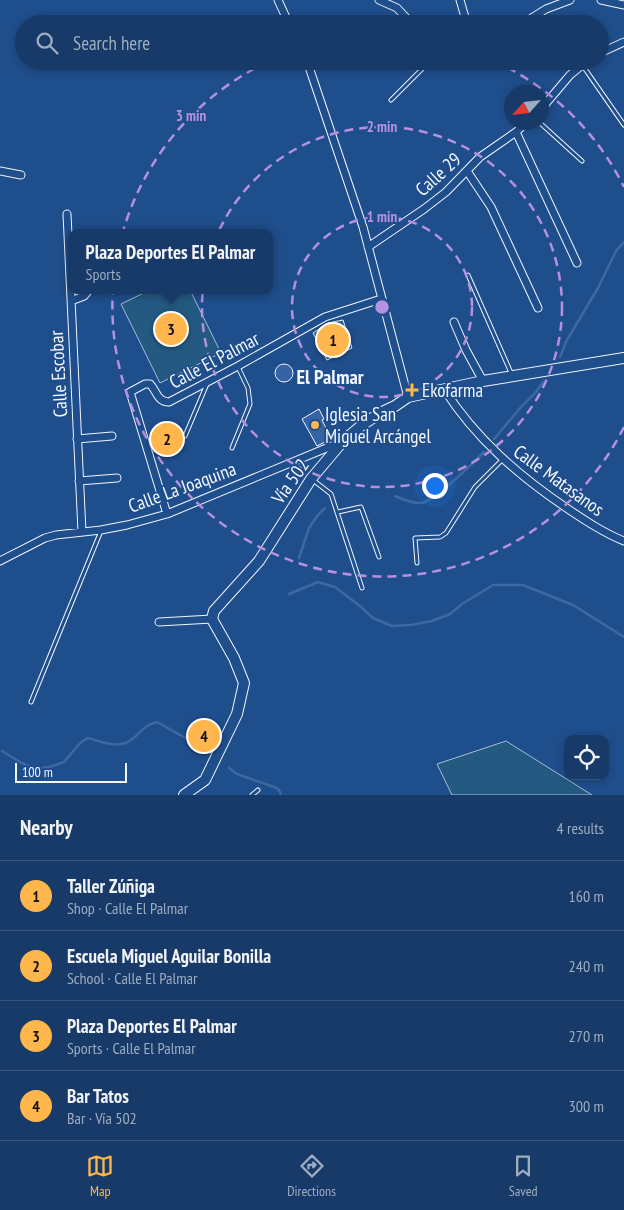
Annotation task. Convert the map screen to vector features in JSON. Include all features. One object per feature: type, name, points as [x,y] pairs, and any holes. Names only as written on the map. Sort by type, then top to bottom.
[{"type":"street","points":[[278,0],[286,15]]},
{"type":"street","points":[[379,0],[397,8],[404,15]]},
{"type":"street","points":[[460,0],[464,15]]},
{"type":"street","points":[[536,15],[566,0]]},
{"type":"street","points":[[601,0],[624,5]]},
{"type":"street","points":[[609,49],[624,42]]},
{"type":"street","points":[[310,70],[336,151],[348,180],[408,397]]},
{"type":"street","points":[[549,100],[576,70]]},
{"type":"street","name":"Calle 29","points":[[368,247],[446,192],[480,157],[518,130]]},
{"type":"street","points":[[516,132],[577,263]]},
{"type":"street","points":[[0,171],[21,175]]},
{"type":"street","points":[[467,171],[491,207],[538,308]]},
{"type":"street","name":"Calle Escobar","points":[[67,214],[69,229]]},
{"type":"street","name":"Calle Escobar","points":[[71,294],[82,532]]},
{"type":"street","points":[[71,301],[86,294]]},
{"type":"street","name":"Calle El Palmar","points":[[167,514],[130,392],[145,384],[150,384],[159,398],[164,402],[169,402],[325,317],[381,299]]},
{"type":"street","points":[[454,322],[466,350],[483,381]]},
{"type":"street","name":"Vía 502","points":[[212,619],[214,611],[259,561],[311,479],[343,440],[362,424],[408,397],[483,381],[624,358]]},
{"type":"street","name":"Calle Matasanos","points":[[444,390],[454,406],[470,425],[503,459],[537,488],[597,529],[624,541]]},
{"type":"street","points":[[77,439],[112,436]]},
{"type":"street","name":"Calle La Joaquina","points":[[0,561],[45,538],[127,525],[167,514],[343,440]]},
{"type":"street","points":[[79,481],[117,478]]},
{"type":"street","points":[[159,622],[212,619],[234,658],[244,683],[237,714],[205,780],[184,795]]},
{"type":"lane","points":[[391,100],[421,70]]},
{"type":"lane","points":[[589,70],[624,125]]},
{"type":"lane","points":[[547,130],[582,161]]},
{"type":"lane","points":[[468,275],[513,376]]},
{"type":"lane","points":[[232,448],[250,404],[248,388],[238,366]]},
{"type":"lane","points":[[185,436],[208,382]]},
{"type":"lane","points":[[417,563],[415,538],[440,537],[446,534],[475,487],[503,459]]},
{"type":"lane","points":[[311,479],[331,494],[362,588]]},
{"type":"lane","points":[[338,512],[361,506],[379,557]]},
{"type":"lane","points":[[31,702],[101,530]]},
{"type":"lane","points":[[252,795],[258,790]]},
{"type":"shaded area","points":[[142,294],[192,294],[221,353],[160,383],[121,304]]},
{"type":"shaded area","points":[[506,741],[564,777],[564,780],[568,780],[592,795],[452,795],[437,764]]},
{"type":"building","points":[[343,320],[352,348],[327,360],[313,333],[328,323]]},
{"type":"building","points":[[284,364],[290,367],[293,373],[290,379],[284,382],[278,379],[275,373],[278,367]]},
{"type":"building","name":"Iglesia San Miguel Arcángel","points":[[319,409],[324,419],[322,420],[328,436],[325,438],[327,441],[317,446],[302,419]]},
{"type":"waterway","points":[[560,357],[567,340],[598,288],[616,251],[624,242]]},
{"type":"waterway","points":[[494,439],[543,382]]},
{"type":"waterway","points":[[395,496],[415,503],[427,501],[453,481],[484,452]]},
{"type":"waterway","points":[[299,558],[309,528],[325,508]]},
{"type":"waterway","points":[[289,594],[318,582],[335,587],[373,618],[392,626],[432,621],[450,614],[462,604],[493,585],[523,585],[573,605],[624,637]]},
{"type":"waterway","points":[[2,751],[35,769],[64,762],[80,743],[88,738],[110,744],[126,743],[146,727],[157,722],[189,740]]},
{"type":"waterway","points":[[229,768],[237,774],[277,788],[281,795]]},
{"type":"place","name":"Plaza Deportes El Palmar","points":[[171,329]]},
{"type":"place","name":"Taller Zúñiga","points":[[333,340]]},
{"type":"place","name":"Ekofarma","points":[[412,390]]},
{"type":"place","name":"Iglesia San Miguel Arcángel","points":[[315,425]]},
{"type":"place","name":"Escuela Miguel Aguilar Bonilla","points":[[167,439]]},
{"type":"place","name":"Bar Tatos","points":[[204,736]]},
{"type":"district","name":"El Palmar","points":[[330,377]]}]
